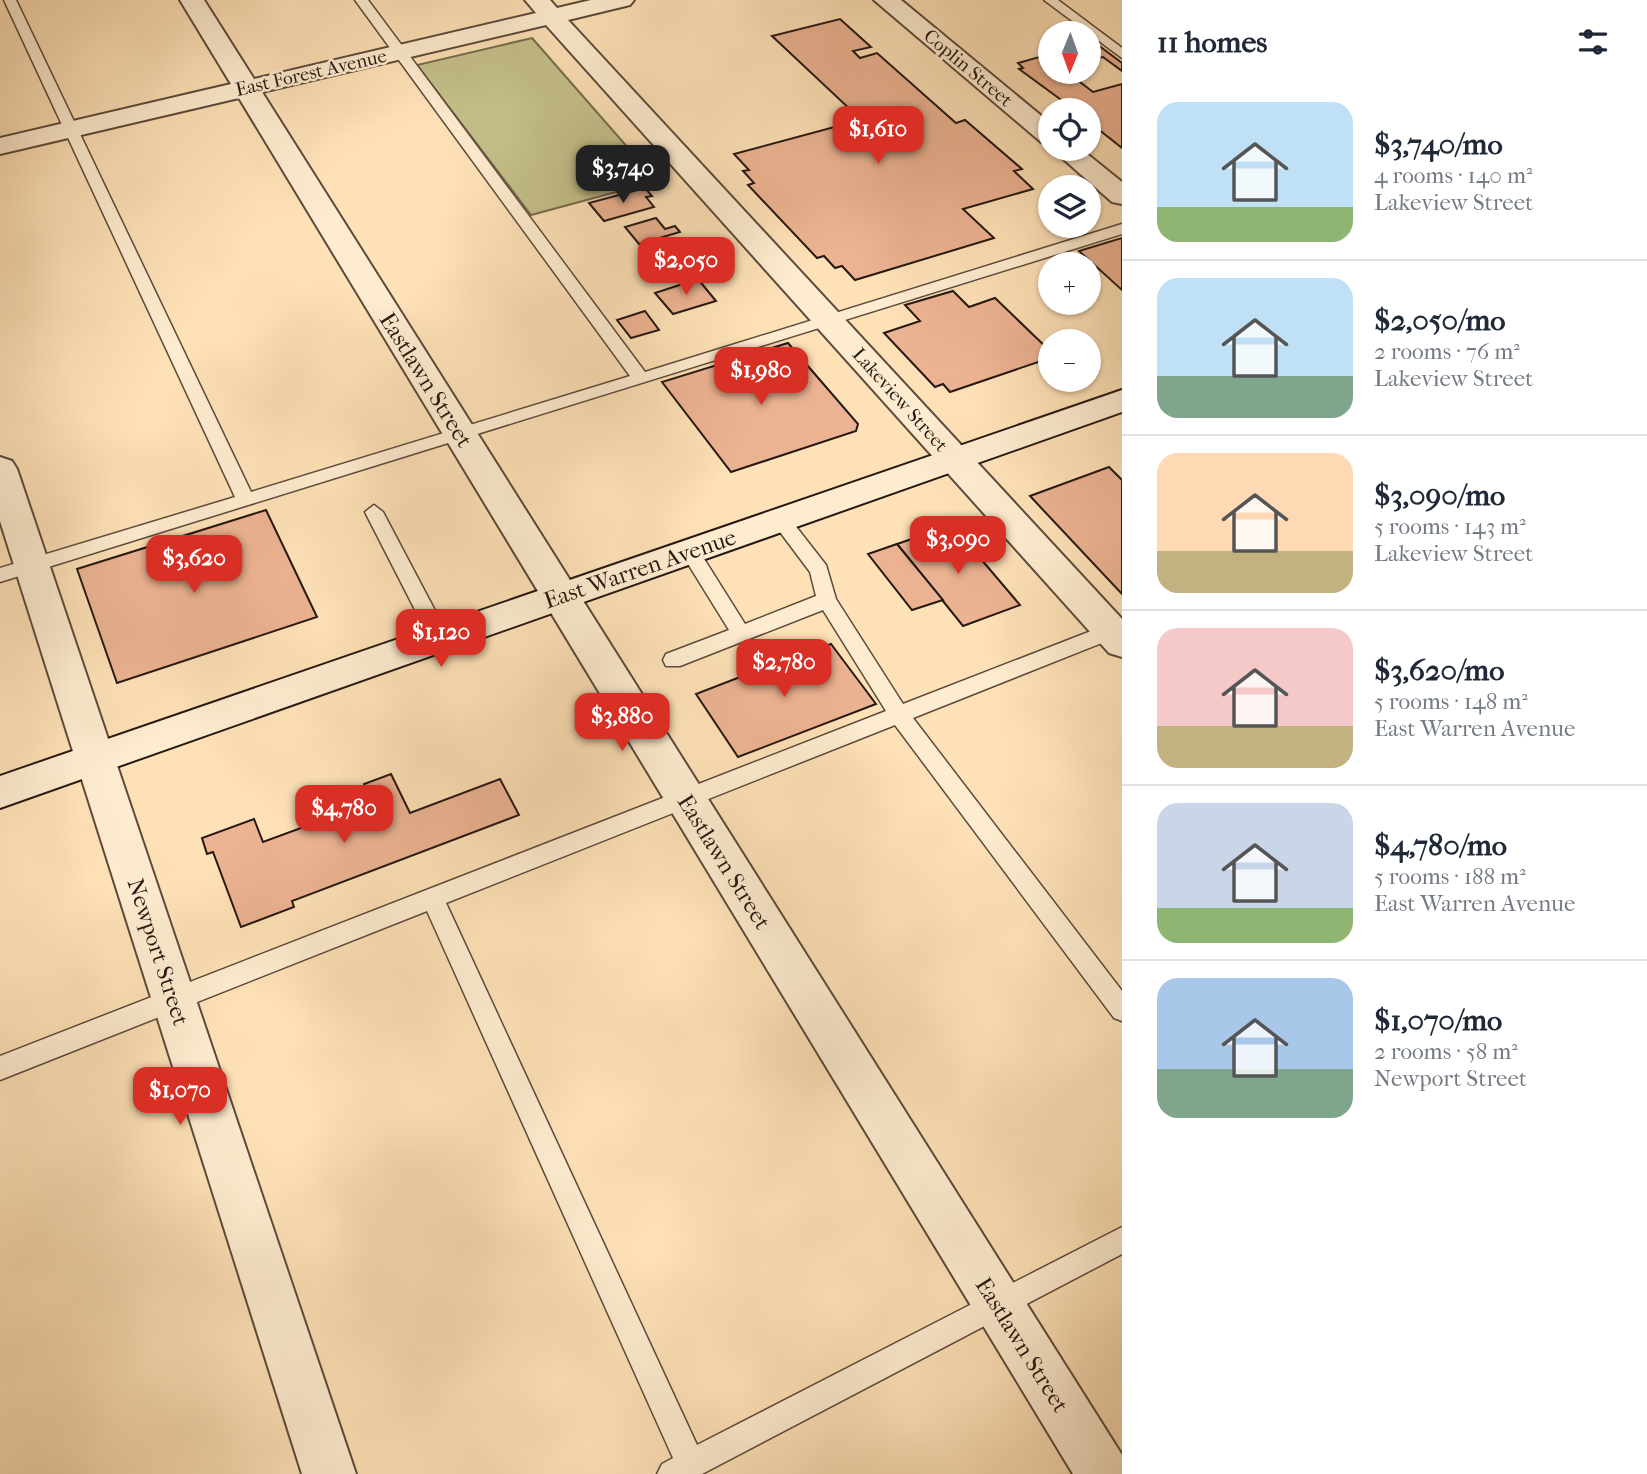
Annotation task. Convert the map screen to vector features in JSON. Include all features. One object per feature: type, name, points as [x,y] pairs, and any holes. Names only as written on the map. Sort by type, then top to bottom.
[{"type":"street","name":"Eastlawn Street","points":[[192,0],[1102,1474]]},
{"type":"street","name":"East Forest Avenue","points":[[0,146],[400,52],[544,8],[622,0]]},
{"type":"street","name":"Coplin Street","points":[[886,0],[1038,126]]},
{"type":"street","name":"Lakeview Street","points":[[544,8],[953,459],[1118,634]]},
{"type":"street","points":[[1080,161],[1122,196]]},
{"type":"street","name":"East Warren Avenue","points":[[0,792],[1122,401]]},
{"type":"street","name":"Newport Street","points":[[0,469],[16,570],[95,759],[329,1474]]},
{"type":"lane","points":[[10,0],[69,130],[246,500]]},
{"type":"lane","points":[[361,0],[641,379]]},
{"type":"lane","points":[[1050,0],[1122,54]]},
{"type":"lane","points":[[16,570],[461,435],[1122,229]]},
{"type":"lane","points":[[374,512],[440,639]]},
{"type":"lane","points":[[780,520],[819,570],[827,600],[898,715],[1122,1010]]},
{"type":"lane","points":[[689,551],[741,633]]},
{"type":"lane","points":[[673,660],[827,600]]},
{"type":"lane","points":[[0,1069],[898,715],[1118,634]]},
{"type":"lane","points":[[432,899],[682,1469],[1122,1240]]},
{"type":"shaded area","points":[[532,38],[657,181],[531,215],[417,65]]},
{"type":"building","points":[[840,19],[871,47],[853,51],[860,58],[877,53],[956,123],[965,120],[1022,169],[1014,171],[1033,189],[963,209],[994,238],[855,280],[842,266],[835,268],[824,256],[817,258],[748,185],[754,183],[743,171],[749,170],[734,154],[868,118],[862,112],[855,114],[772,36]]},
{"type":"building","points":[[1101,47],[1122,63],[1122,71],[1103,57]]},
{"type":"building","points":[[1038,57],[1038,83],[1019,69],[1023,68],[1018,63]]},
{"type":"building","points":[[1039,84],[1083,84],[1093,92],[1122,84],[1122,148],[1101,131],[1101,98],[1059,98]]},
{"type":"building","points":[[645,188],[652,196],[646,197],[654,207],[604,221],[589,203]]},
{"type":"building","points":[[656,218],[665,229],[675,226],[680,232],[639,244],[625,227]]},
{"type":"building","points":[[1122,238],[1122,290],[1101,271],[1101,252],[1079,251]]},
{"type":"building","points":[[680,248],[695,267],[656,278],[641,260]]},
{"type":"building","points":[[698,279],[716,301],[673,314],[655,293]]},
{"type":"building","points":[[953,291],[969,307],[995,298],[1038,339],[1038,362],[950,392],[943,384],[935,387],[884,333],[920,321],[905,305]]},
{"type":"building","points":[[645,311],[659,330],[631,338],[617,320]]},
{"type":"building","points":[[788,343],[858,424],[856,431],[731,472],[662,382]]},
{"type":"building","points":[[1109,467],[1122,480],[1122,594],[1030,496]]},
{"type":"building","points":[[266,510],[317,617],[117,683],[77,569]]},
{"type":"building","points":[[944,528],[958,532],[1020,605],[963,626],[897,544]]},
{"type":"building","points":[[897,544],[943,600],[912,610],[868,554]]},
{"type":"building","points":[[831,644],[876,704],[738,757],[696,694],[748,674],[744,669],[775,657],[780,663]]},
{"type":"building","points":[[391,774],[410,813],[500,779],[519,815],[292,901],[294,907],[241,927],[213,852],[207,854],[202,838],[254,819],[263,842],[372,802],[364,784]]}]
